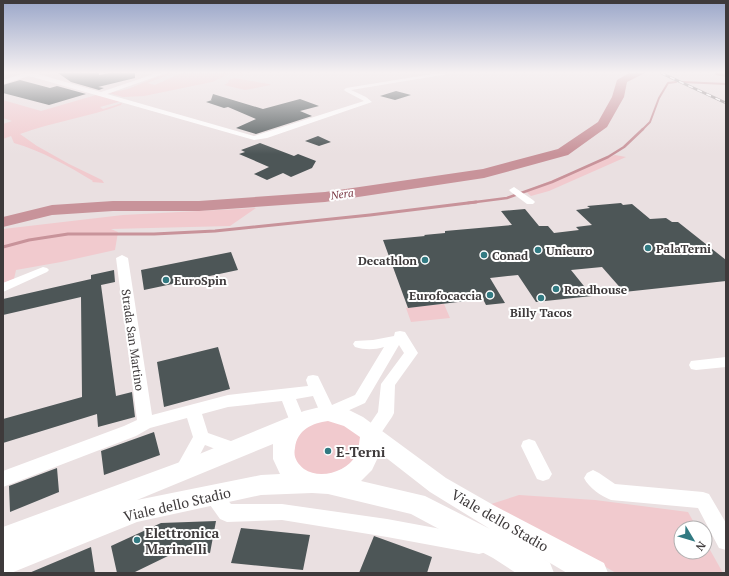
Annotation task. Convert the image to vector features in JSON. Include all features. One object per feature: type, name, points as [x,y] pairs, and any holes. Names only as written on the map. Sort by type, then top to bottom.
[{"type":"main road","points":[[328,413],[345,416],[356,422],[371,434],[369,451],[365,462],[356,472],[344,480],[320,483],[298,477],[288,467],[283,456],[283,443],[289,432],[298,423],[309,417],[328,413]]},
{"type":"main road","name":"Viale dello Stadio","points":[[3,539],[183,471],[298,423]]},
{"type":"main road","name":"Viale dello Stadio","points":[[371,434],[438,484],[486,514],[594,573]]},
{"type":"main road","name":"Viale dello Stadio","points":[[3,563],[136,511],[261,485],[320,483],[416,504],[502,549],[540,573]]},
{"type":"street","points":[[122,100],[254,138],[369,102],[367,100]]},
{"type":"street","points":[[514,190],[530,202]]},
{"type":"street","name":"Strada San Martino","points":[[122,258],[145,423]]},
{"type":"street","points":[[3,288],[43,270]]},
{"type":"street","points":[[3,479],[130,431],[145,423],[228,401],[287,394],[315,385],[328,413],[360,399],[397,337]]},
{"type":"street","points":[[360,344],[367,346],[376,345],[397,337]]},
{"type":"street","points":[[371,434],[386,413],[388,384],[411,353],[397,337]]},
{"type":"street","points":[[696,365],[726,362]]},
{"type":"street","points":[[287,394],[298,423]]},
{"type":"street","points":[[183,471],[201,437],[193,410]]},
{"type":"street","points":[[201,437],[236,450]]},
{"type":"street","points":[[529,446],[543,474]]},
{"type":"street","points":[[593,478],[611,492],[703,500],[726,541]]},
{"type":"street","points":[[212,495],[227,514],[282,512],[387,528],[502,549]]},
{"type":"shaded area","points":[[3,100],[41,111],[79,100],[122,101],[100,107],[103,109],[122,103],[121,105],[109,109],[20,134],[37,146],[102,180],[104,183],[92,182],[93,181],[55,159],[14,143],[11,136],[3,139],[3,124],[12,121],[3,118]]},
{"type":"shaded area","points":[[615,155],[626,157],[549,191],[531,196],[525,191]]},
{"type":"shaded area","points":[[256,208],[230,226],[111,229],[118,232],[115,250],[16,270],[14,279],[3,283],[3,229],[123,215]]},
{"type":"shaded area","points":[[444,304],[450,318],[411,322],[406,308]]},
{"type":"shaded area","points":[[338,420],[362,438],[363,457],[322,480],[292,463],[297,433],[315,421]]},
{"type":"shaded area","points":[[519,495],[595,500],[688,512],[692,520],[673,520],[673,560],[713,560],[713,555],[723,573],[616,573],[488,505]]},
{"type":"building","points":[[29,100],[66,100],[49,105]]},
{"type":"building","points":[[211,100],[233,100],[263,109],[297,100],[302,100],[319,106],[300,111],[312,116],[256,134],[236,128],[256,119],[228,107],[224,108],[206,102]]},
{"type":"building","points":[[318,136],[331,142],[319,146],[305,141]]},
{"type":"building","points":[[260,143],[294,156],[298,154],[316,161],[312,168],[291,177],[283,173],[267,180],[254,174],[269,167],[239,154],[245,152],[241,150]]},
{"type":"building","points":[[621,203],[623,205],[632,204],[650,219],[666,218],[672,222],[678,222],[726,260],[726,281],[624,292],[602,267],[571,270],[592,296],[536,302],[518,275],[490,278],[505,303],[486,305],[483,299],[408,308],[383,240],[425,236],[424,235],[445,233],[445,231],[512,225],[501,211],[525,209],[539,226],[548,226],[554,233],[579,230],[576,227],[592,225],[576,210],[590,208],[587,206]]},
{"type":"building","name":"EuroSpin","points":[[231,252],[238,270],[144,290],[141,270]]},
{"type":"building","points":[[114,270],[115,282],[101,285],[116,396],[132,392],[135,417],[98,427],[97,414],[3,443],[3,419],[82,397],[81,297],[3,315],[3,299],[91,279],[91,275]]},
{"type":"building","points":[[218,347],[230,389],[164,407],[157,362]]},
{"type":"building","points":[[154,432],[160,455],[104,475],[101,451]]},
{"type":"building","points":[[57,468],[59,492],[10,512],[9,486]]},
{"type":"building","points":[[216,521],[210,553],[170,555],[133,573],[117,573],[111,546],[161,523]]},
{"type":"building","points":[[241,528],[310,535],[303,570],[231,563]]},
{"type":"building","points":[[374,536],[432,557],[427,573],[359,573]]},
{"type":"building","points":[[91,547],[95,573],[29,573]]},
{"type":"waterway","name":"Nera","points":[[3,222],[52,210],[113,206],[199,206],[325,197],[484,173],[563,152],[603,124],[616,100]]},
{"type":"waterway","points":[[643,129],[650,122],[658,100]]},
{"type":"waterway","points":[[471,203],[507,198],[552,182],[608,157],[624,147],[643,129]]},
{"type":"waterway","points":[[471,203],[476,202]]},
{"type":"waterway","points":[[3,247],[29,240],[68,234],[154,234],[215,231],[471,203]]},
{"type":"railway","points":[[719,100],[726,103]]},
{"type":"place","name":"PalaTerni","points":[[648,248]]},
{"type":"place","name":"Unieuro","points":[[538,250]]},
{"type":"place","name":"Conad","points":[[484,255]]},
{"type":"place","name":"Decathlon","points":[[425,260]]},
{"type":"place","name":"EuroSpin","points":[[166,280]]},
{"type":"place","name":"Roadhouse","points":[[556,289]]},
{"type":"place","name":"Eurofocaccia","points":[[490,295]]},
{"type":"place","name":"Billy Tacos","points":[[541,298]]},
{"type":"place","name":"E-Terni","points":[[328,451]]},
{"type":"place","name":"Elettronica Marinelli","points":[[137,540]]}]
